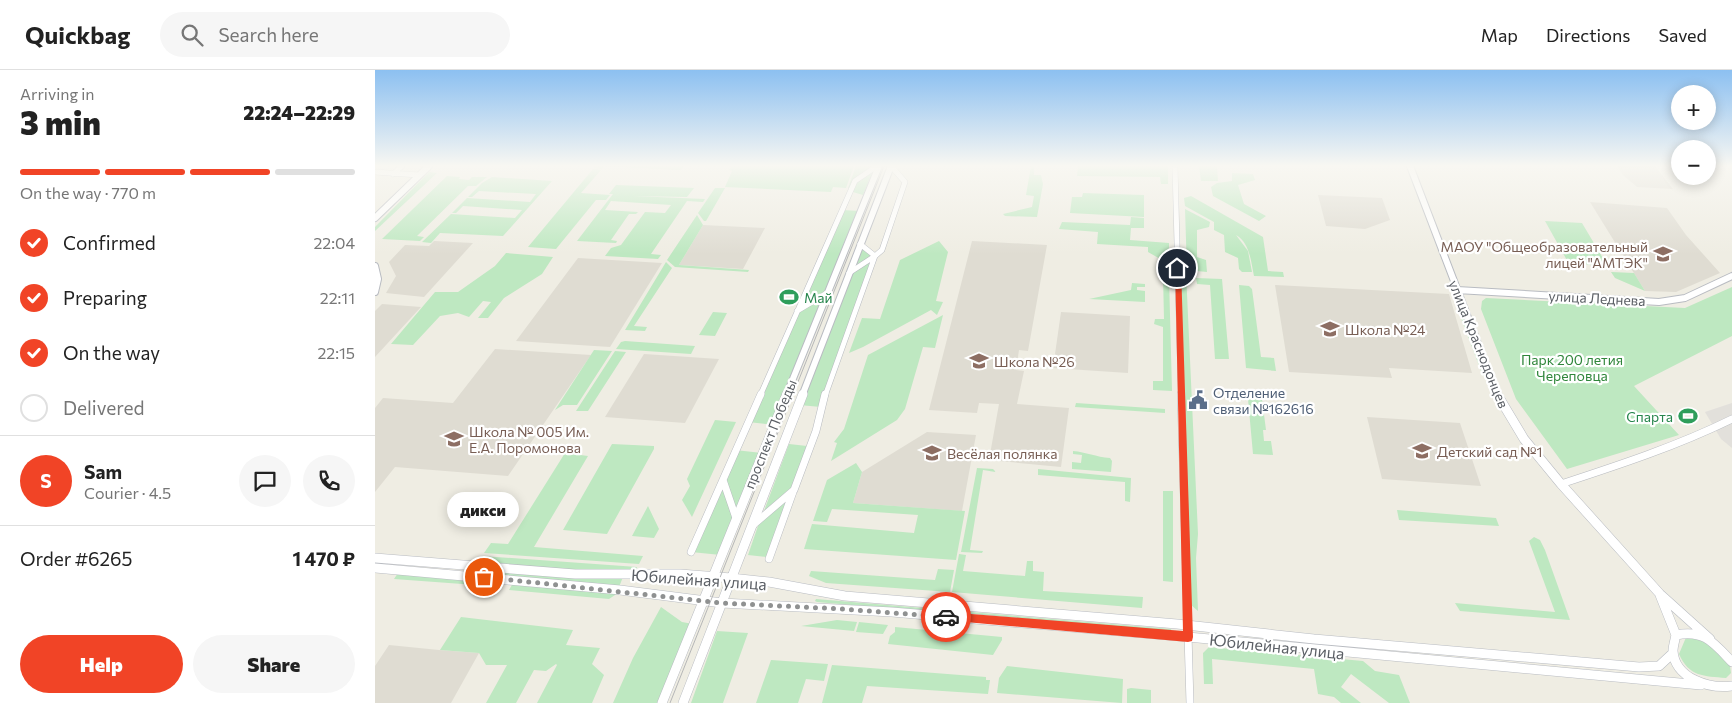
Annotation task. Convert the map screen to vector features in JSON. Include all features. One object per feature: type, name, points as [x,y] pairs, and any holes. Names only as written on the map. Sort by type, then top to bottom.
[{"type":"street","points":[[375,218],[398,196]]},
{"type":"street","points":[[691,552],[848,196]]},
{"type":"street","name":"проспект Победы","points":[[662,703],[866,196]]},
{"type":"street","name":"проспект Победы","points":[[684,702],[820,354],[848,274],[879,196]]},
{"type":"street","points":[[848,274],[875,256],[884,245],[900,196]]},
{"type":"street","points":[[1176,196],[1190,703]]},
{"type":"street","name":"улица Краснодонцев","points":[[1421,196],[1497,396],[1524,439],[1561,484],[1659,594],[1710,639],[1732,662]]},
{"type":"street","points":[[860,244],[875,256]]},
{"type":"street","points":[[769,559],[816,431],[821,407],[875,256]]},
{"type":"street","points":[[375,266],[379,275],[379,284],[375,292]]},
{"type":"street","name":"улица Леднева","points":[[1457,290],[1659,302],[1685,298],[1732,276]]},
{"type":"street","points":[[796,312],[827,293]]},
{"type":"street","points":[[1561,484],[1626,463],[1713,429],[1732,419]]},
{"type":"street","points":[[723,480],[736,518]]},
{"type":"street","points":[[751,527],[794,490]]},
{"type":"street","name":"Юбилейная улица","points":[[375,558],[575,574],[712,576],[769,582],[845,596],[1188,625],[1363,643],[1639,667],[1658,667],[1664,665],[1673,653]]},
{"type":"street","name":"Юбилейная улица","points":[[375,568],[621,590],[722,603],[808,607],[1188,637],[1701,685],[1719,689]]},
{"type":"street","points":[[484,577],[490,568]]},
{"type":"street","points":[[621,590],[628,574]]},
{"type":"street","points":[[808,607],[813,591]]},
{"type":"street","name":"улица Краснодонцев","points":[[1659,594],[1676,635]]},
{"type":"street","points":[[1701,685],[1683,671],[1673,653],[1676,635],[1690,631],[1710,639]]},
{"type":"street","points":[[1363,643],[1365,654]]},
{"type":"street","points":[[1544,659],[1548,671]]},
{"type":"street","points":[[656,703],[669,686]]},
{"type":"street","points":[[1719,689],[1732,686]]},
{"type":"street","points":[[1719,689],[1732,692]]},
{"type":"shaded area","points":[[1318,196],[1382,198],[1390,220],[1365,229],[1326,226]]},
{"type":"shaded area","name":"МАОУ \"Общеобразовательный лицей \"АМТЭК\"","points":[[1590,202],[1667,208],[1686,235],[1720,273],[1676,292],[1645,291]]},
{"type":"shaded area","points":[[703,225],[765,228],[743,269],[679,265]]},
{"type":"shaded area","points":[[434,241],[473,243],[424,297],[386,293],[396,276],[389,262],[405,245],[429,246]]},
{"type":"shaded area","points":[[972,241],[1047,245],[1028,351],[1019,350],[1016,370],[1024,371],[1017,404],[1069,408],[1061,467],[989,460],[999,404],[979,403],[977,413],[929,410]]},
{"type":"shaded area","points":[[578,258],[662,263],[610,347],[516,341]]},
{"type":"shaded area","points":[[1275,285],[1449,294],[1472,373],[1389,368],[1392,378],[1289,372]]},
{"type":"shaded area","points":[[382,304],[421,307],[375,357],[375,311]]},
{"type":"shaded area","points":[[1061,312],[1130,316],[1128,373],[1053,368]]},
{"type":"shaded area","name":"Школа № 005 Им. Е.А. Поромонова","points":[[495,349],[591,355],[508,476],[395,467],[375,492],[375,408],[383,398],[453,403]]},
{"type":"shaded area","points":[[644,354],[719,359],[685,423],[605,417]]},
{"type":"shaded area","points":[[1732,403],[1732,448],[1721,439],[1705,412]]},
{"type":"shaded area","name":"Детский сад №1","points":[[1367,417],[1460,423],[1481,486],[1382,479]]},
{"type":"shaded area","name":"Весёлая полянка","points":[[927,432],[976,435],[962,511],[853,503],[862,472]]},
{"type":"shaded area","points":[[389,645],[479,653],[451,703],[375,703],[375,666]]},
{"type":"green space","points":[[406,196],[413,196],[375,231],[375,227]]},
{"type":"green space","points":[[427,196],[458,196],[417,236],[424,237],[420,241],[382,239]]},
{"type":"green space","points":[[535,196],[539,196],[503,236],[440,233],[431,243],[422,242],[451,214],[515,218],[522,210],[463,206],[456,213],[452,213],[467,198],[530,202]]},
{"type":"green space","points":[[571,196],[610,196],[606,200],[596,200],[556,249],[528,247]]},
{"type":"green space","points":[[612,196],[688,196],[633,196],[705,199],[703,202],[687,201],[651,254],[661,255],[658,259],[605,256],[611,248],[621,245],[645,212],[665,213],[671,205],[611,201],[605,210],[638,212],[636,214],[629,214],[611,240],[617,241],[616,243],[577,241]]},
{"type":"green space","points":[[710,196],[721,196],[706,221],[698,213]]},
{"type":"green space","points":[[1030,196],[1041,196],[1037,217],[1005,216],[1003,214],[1032,207],[1034,196]]},
{"type":"green space","points":[[1144,196],[1144,217],[1070,213],[1072,197]]},
{"type":"green space","points":[[1191,196],[1263,237],[1268,271],[1283,272],[1284,277],[1254,276],[1251,259],[1247,248],[1241,238],[1236,235],[1248,251],[1252,272],[1242,272],[1239,269],[1238,258],[1225,252],[1224,235],[1214,230],[1214,222],[1185,206],[1184,198]]},
{"type":"green space","points":[[1213,196],[1241,196],[1244,204],[1266,216],[1259,221]]},
{"type":"green space","points":[[1185,209],[1210,222],[1209,227],[1197,230],[1197,257],[1206,260],[1207,272],[1187,270]]},
{"type":"green space","points":[[842,210],[860,211],[774,425],[748,422]]},
{"type":"green space","points":[[697,215],[703,225],[679,265],[749,270],[748,272],[675,267],[667,260]]},
{"type":"green space","points":[[1131,217],[1144,218],[1144,228],[1131,228],[1130,240],[1169,243],[1169,264],[1148,252],[1148,247],[1097,244],[1098,232],[1059,229],[1062,222],[1130,225]]},
{"type":"green space","points":[[1545,221],[1582,223],[1607,265],[1569,264]]},
{"type":"green space","points":[[939,241],[948,252],[936,301],[943,302],[937,315],[931,310],[849,353],[862,318],[880,319],[900,260]]},
{"type":"green space","points":[[860,244],[875,256],[821,407],[799,405]]},
{"type":"green space","points":[[506,253],[553,257],[542,274],[504,298],[488,318],[478,318],[491,302],[483,301],[469,317],[458,313],[440,316],[413,345],[391,344],[435,292],[458,292],[495,266]]},
{"type":"green space","points":[[666,262],[672,268],[634,326],[647,327],[645,331],[625,330]]},
{"type":"green space","points":[[1186,272],[1198,534],[1196,558],[1198,611],[1191,605],[1180,273]]},
{"type":"green space","points":[[1611,272],[1634,273],[1645,291],[1615,278]]},
{"type":"green space","points":[[1163,276],[1169,277],[1172,391],[1153,390],[1153,381],[1163,381],[1163,327],[1154,324],[1155,319],[1164,319]]},
{"type":"green space","points":[[1196,278],[1222,279],[1229,359],[1215,359],[1210,285],[1197,284]]},
{"type":"green space","points":[[1132,283],[1145,284],[1145,287],[1137,287],[1137,290],[1145,291],[1145,302],[1089,299],[1131,290]]},
{"type":"green space","points":[[1239,285],[1249,286],[1252,289],[1261,357],[1274,358],[1276,371],[1246,368]]},
{"type":"green space","name":"Парк 200 летия Череповца","points":[[1732,287],[1732,336],[1634,386],[1679,435],[1567,469],[1516,399],[1481,309],[1482,301],[1486,298],[1685,308]]},
{"type":"green space","points":[[1451,292],[1455,292],[1488,376],[1483,376]]},
{"type":"green space","points":[[713,312],[727,313],[715,336],[699,335]]},
{"type":"green space","points":[[943,315],[935,348],[923,347],[905,409],[897,420],[831,461],[837,443],[834,442],[844,429],[868,355]]},
{"type":"green space","points":[[621,342],[695,346],[691,354],[616,349]]},
{"type":"green space","points":[[594,350],[612,351],[577,405],[563,405],[555,410]]},
{"type":"green space","points":[[615,351],[626,352],[588,411],[576,411]]},
{"type":"green space","points":[[1248,399],[1262,399],[1266,430],[1263,430],[1264,441],[1271,441],[1273,455],[1253,454]]},
{"type":"green space","points":[[1076,403],[1165,409],[1165,413],[1075,407]]},
{"type":"green space","points":[[715,420],[736,422],[692,517],[682,500],[690,486],[687,479]]},
{"type":"green space","points":[[612,444],[654,446],[654,449],[607,534],[563,530]]},
{"type":"green space","points":[[789,444],[807,446],[792,487],[764,511]]},
{"type":"green space","points":[[735,450],[762,453],[721,555],[691,552]]},
{"type":"green space","points":[[1073,451],[1110,458],[1112,461],[1111,472],[1072,469],[1072,462],[1081,463],[1082,455],[1073,454]]},
{"type":"green space","points":[[565,453],[588,456],[534,547],[643,556],[639,564],[484,553],[491,543],[508,544]]},
{"type":"green space","points":[[856,463],[862,472],[853,503],[965,511],[956,560],[804,549],[812,524],[914,533],[918,515],[832,509],[827,522],[813,521],[827,480]]},
{"type":"green space","points":[[977,468],[993,469],[996,472],[983,470],[970,550],[983,551],[982,553],[961,552]]},
{"type":"green space","points":[[1038,469],[1131,478],[1130,502],[1125,501],[1125,482],[1038,475]]},
{"type":"green space","points":[[1163,491],[1173,491],[1173,582],[1163,581]]},
{"type":"green space","points":[[787,500],[767,557],[748,555],[759,523]]},
{"type":"green space","points":[[648,506],[659,529],[654,538],[632,536]]},
{"type":"green space","points":[[1397,510],[1496,518],[1499,526],[1399,520]]},
{"type":"green space","points":[[1534,537],[1540,540],[1545,550],[1570,620],[1460,611],[1455,603],[1555,612],[1529,541]]},
{"type":"green space","points":[[959,554],[966,555],[963,571],[1025,576],[1027,561],[1033,561],[1033,571],[1044,572],[1043,591],[1143,597],[1142,608],[952,592]]},
{"type":"green space","points":[[482,556],[637,567],[635,572],[576,571],[477,564]]},
{"type":"green space","points":[[938,569],[954,570],[950,592],[826,583],[809,576],[811,571],[935,580]]},
{"type":"green space","points":[[491,571],[623,577],[619,587],[489,574]]},
{"type":"green space","points":[[398,573],[479,580],[476,585],[394,579]]},
{"type":"green space","points":[[513,583],[618,593],[609,599],[509,590]]},
{"type":"green space","points":[[816,599],[1171,629],[1172,633],[817,602],[815,601]]},
{"type":"green space","points":[[661,607],[682,622],[693,624],[662,703],[613,703],[633,658]]},
{"type":"green space","points":[[461,617],[573,630],[566,645],[600,648],[592,664],[604,675],[592,703],[537,703],[556,664],[546,671],[534,670],[516,703],[486,703],[507,665],[486,665],[479,653],[440,650]]},
{"type":"green space","points":[[837,620],[857,622],[854,631],[801,626]]},
{"type":"green space","points":[[859,622],[888,625],[883,634],[856,632]]},
{"type":"green space","points":[[895,627],[1002,637],[1002,640],[993,655],[888,644],[890,636],[895,632]]},
{"type":"green space","points":[[717,631],[748,633],[723,703],[691,703]]},
{"type":"green space","points":[[1687,635],[1703,637],[1730,666],[1731,673],[1726,678],[1711,677],[1698,674],[1687,667],[1679,654]]},
{"type":"green space","points":[[1209,647],[1363,661],[1375,671],[1399,675],[1410,703],[1389,703],[1351,674],[1341,687],[1361,703],[1341,703],[1334,697],[1318,694],[1314,669],[1212,659],[1213,684],[1204,684],[1203,653]]},
{"type":"green space","points":[[771,660],[828,664],[824,681],[806,679],[798,703],[756,703]]},
{"type":"green space","points":[[832,665],[986,677],[986,680],[990,680],[988,694],[867,686],[862,703],[822,703]]},
{"type":"green space","points":[[1007,666],[1123,679],[1122,703],[997,693],[999,678]]},
{"type":"green space","points":[[1127,689],[1151,690],[1151,703],[1127,703]]},
{"type":"tram line","points":[[670,703],[872,196]]},
{"type":"way so far","points":[[484,577],[621,590],[722,603],[892,612],[946,617]]},
{"type":"place","name":"МАОУ \"Общеобразовательный лицей \"АМТЭК\"","points":[[1663,254]]},
{"type":"place","name":"Май","points":[[789,297]]},
{"type":"place","name":"Школа №24","points":[[1330,329]]},
{"type":"place","name":"Школа №26","points":[[979,361]]},
{"type":"place","name":"Отделение связи №162616","points":[[1198,400]]},
{"type":"place","name":"Спарта","points":[[1688,416]]},
{"type":"place","name":"Школа № 005 Им. Е.А. Поромонова","points":[[454,439]]},
{"type":"place","name":"Детский сад №1","points":[[1422,451]]},
{"type":"place","name":"Весёлая полянка","points":[[932,453]]},
{"type":"place","name":"дикси","points":[[484,577]]},
{"type":"route","points":[[946,617],[1188,637],[1177,268]]}]
